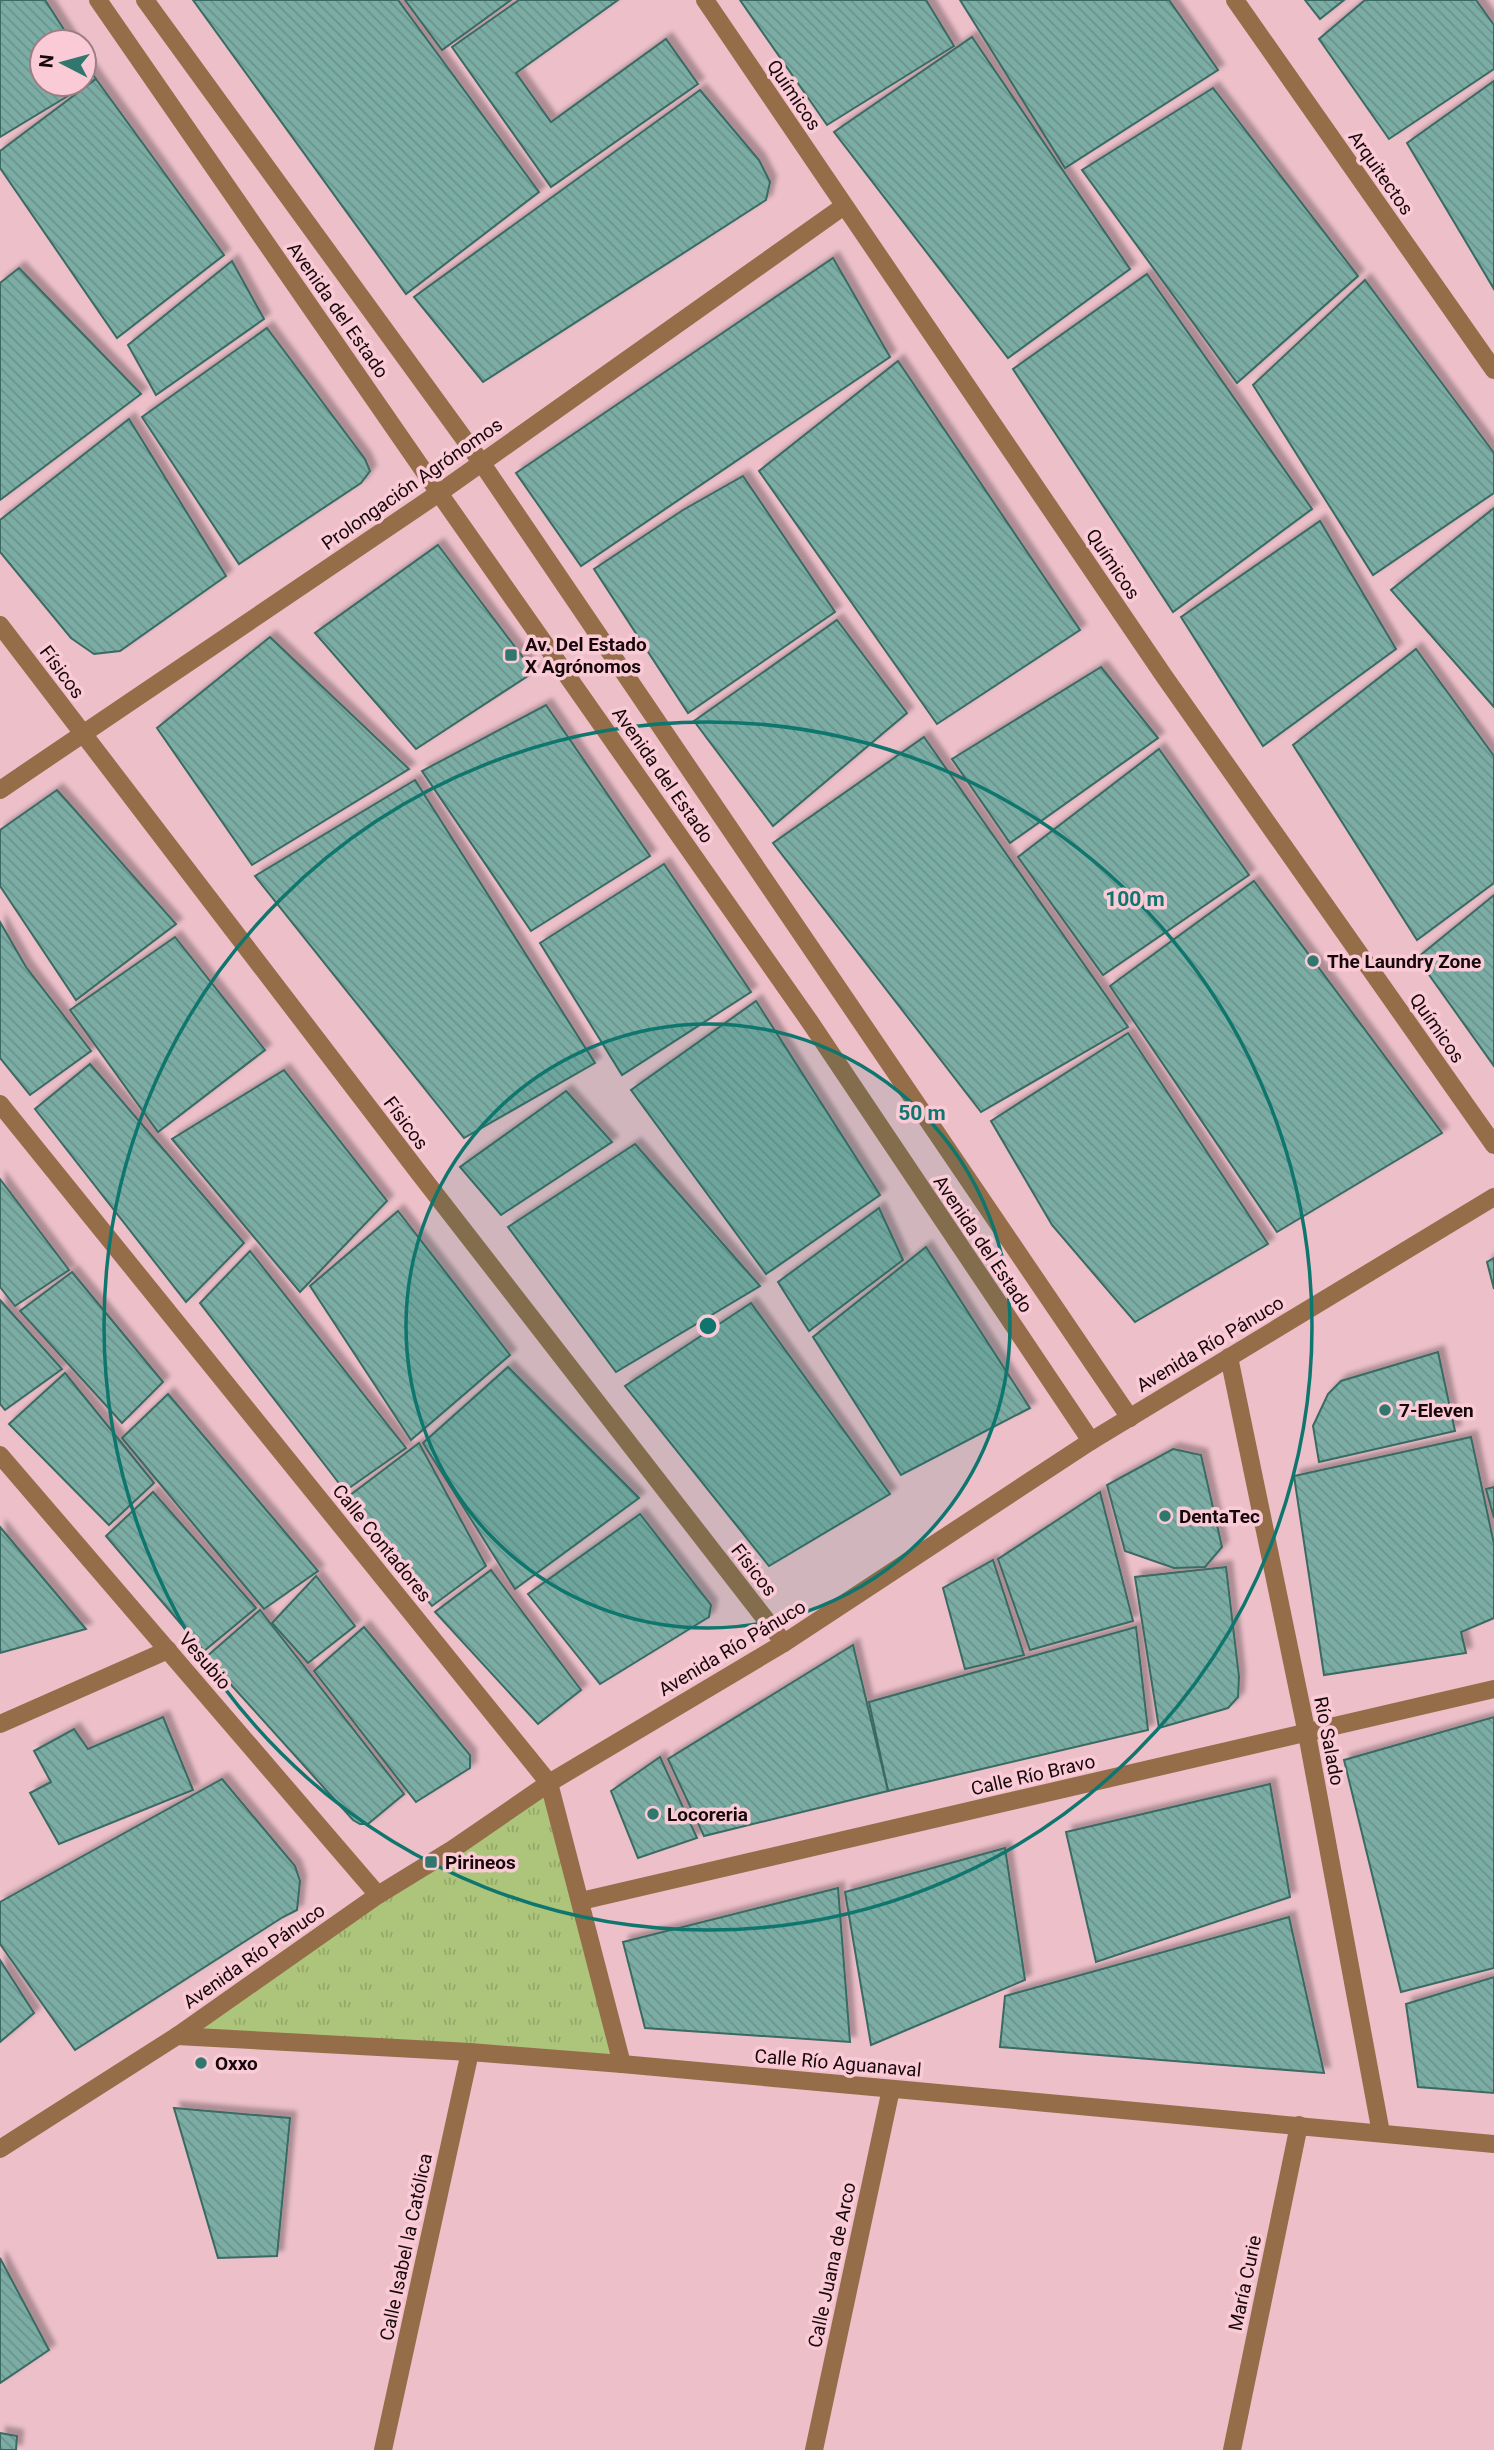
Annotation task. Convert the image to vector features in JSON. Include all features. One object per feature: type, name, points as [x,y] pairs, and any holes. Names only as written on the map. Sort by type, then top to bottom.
[{"type":"street","name":"Avenida del Estado","points":[[98,0],[810,1023],[1091,1441]]},
{"type":"street","name":"Avenida del Estado","points":[[145,0],[481,462],[1130,1418]]},
{"type":"street","name":"Químicos","points":[[705,0],[1171,687],[1494,1145]]},
{"type":"street","name":"Arquitectos","points":[[1235,0],[1494,370]]},
{"type":"street","name":"Prolongación Agrónomos","points":[[0,790],[439,493],[844,206]]},
{"type":"street","name":"Físicos","points":[[0,625],[419,1173],[784,1643]]},
{"type":"street","name":"Calle Contadores","points":[[0,1104],[549,1783],[622,2064]]},
{"type":"street","name":"Avenida Río Pánuco","points":[[0,2149],[177,2036],[378,1895],[453,1849],[549,1783],[784,1643],[1091,1441],[1494,1196]]},
{"type":"street","name":"Río Salado","points":[[1228,1357],[1307,1734],[1381,2133]]},
{"type":"street","name":"Vesubio","points":[[0,1455],[378,1895]]},
{"type":"street","points":[[0,1724],[168,1650]]},
{"type":"street","name":"Calle Río Bravo","points":[[581,1901],[1494,1689]]},
{"type":"street","name":"Calle Río Aguanaval","points":[[177,2036],[470,2052],[622,2064],[1494,2144]]},
{"type":"street","name":"Calle Isabel la Católica","points":[[383,2450],[470,2052]]},
{"type":"street","name":"Calle Juana de Arco","points":[[814,2450],[891,2089]]},
{"type":"street","name":"María Curie","points":[[1232,2450],[1299,2126]]},
{"type":"green space","points":[[549,1783],[622,2064],[177,2036]]},
{"type":"building","points":[[0,0],[45,0],[63,28],[28,28],[28,98],[65,98],[0,137]]},
{"type":"building","points":[[193,0],[398,0],[539,192],[406,294]]},
{"type":"building","points":[[405,0],[511,0],[442,50]]},
{"type":"building","points":[[519,0],[618,0],[516,73],[551,122],[666,39],[698,84],[551,187],[452,47]]},
{"type":"building","points":[[740,0],[926,0],[954,46],[827,125]]},
{"type":"building","points":[[960,0],[1169,0],[1218,70],[1065,168]]},
{"type":"building","points":[[1305,0],[1344,0],[1320,19]]},
{"type":"building","points":[[1365,0],[1476,0],[1494,25],[1494,69],[1389,139],[1319,39]]},
{"type":"building","points":[[972,37],[1130,269],[1008,358],[834,132]]},
{"type":"building","points":[[1494,81],[1494,289],[1407,143]]},
{"type":"building","points":[[98,82],[224,255],[117,338],[0,168],[0,151],[71,98],[98,98]]},
{"type":"building","points":[[1213,88],[1358,276],[1237,383],[1082,170]]},
{"type":"building","points":[[700,90],[759,160],[770,182],[766,200],[483,382],[414,297]]},
{"type":"building","points":[[833,258],[890,357],[581,566],[516,473]]},
{"type":"building","points":[[232,261],[264,319],[156,395],[128,345]]},
{"type":"building","points":[[19,268],[141,394],[0,500],[0,283]]},
{"type":"building","points":[[1147,274],[1312,509],[1173,612],[1013,369]]},
{"type":"building","points":[[1365,280],[1494,453],[1494,493],[1373,575],[1253,385]]},
{"type":"building","points":[[267,328],[365,459],[370,471],[361,483],[239,564],[142,417]]},
{"type":"building","points":[[898,361],[1080,630],[937,724],[759,471]]},
{"type":"building","points":[[129,419],[226,576],[120,651],[94,654],[71,638],[0,552],[0,520]]},
{"type":"building","points":[[743,476],[835,612],[688,713],[594,569],[683,510]]},
{"type":"building","points":[[1494,508],[1494,707],[1391,590]]},
{"type":"building","points":[[1320,521],[1396,649],[1263,746],[1181,617]]},
{"type":"building","points":[[438,545],[534,672],[416,749],[315,633]]},
{"type":"building","points":[[837,620],[907,713],[773,826],[694,721]]},
{"type":"building","points":[[270,637],[409,769],[252,865],[157,728]]},
{"type":"building","points":[[1416,649],[1494,756],[1494,883],[1417,940],[1293,745]]},
{"type":"building","points":[[1101,667],[1158,738],[1010,843],[952,759]]},
{"type":"building","points":[[546,705],[650,856],[531,931],[422,771]]},
{"type":"building","points":[[924,737],[1128,1027],[981,1112],[773,843]]},
{"type":"building","points":[[1159,749],[1249,875],[1103,975],[1018,857]]},
{"type":"building","points":[[415,780],[595,1063],[464,1138],[255,876]]},
{"type":"building","points":[[57,790],[176,924],[76,1000],[0,886],[0,830]]},
{"type":"building","points":[[664,864],[751,992],[622,1075],[540,943]]},
{"type":"building","points":[[1254,881],[1442,1133],[1277,1232],[1110,986]]},
{"type":"building","points":[[1494,895],[1494,1066],[1417,958]]},
{"type":"building","points":[[0,922],[26,967],[91,1051],[30,1095],[0,1058]]},
{"type":"building","points":[[175,937],[265,1050],[158,1132],[70,1010]]},
{"type":"building","points":[[756,1001],[880,1195],[766,1274],[631,1090]]},
{"type":"building","points":[[1128,1033],[1268,1244],[1135,1322],[1052,1225],[991,1121]]},
{"type":"building","points":[[90,1064],[244,1243],[186,1302],[35,1109]]},
{"type":"building","points":[[284,1070],[387,1201],[300,1292],[172,1139]]},
{"type":"building","points":[[566,1091],[612,1142],[501,1215],[460,1167]]},
{"type":"building","points":[[635,1144],[760,1286],[616,1372],[508,1227]]},
{"type":"building","points":[[0,1179],[69,1270],[15,1306],[0,1287]]},
{"type":"building","points":[[879,1208],[903,1260],[809,1331],[778,1282]]},
{"type":"building","points":[[398,1211],[510,1355],[411,1440],[310,1286]]},
{"type":"building","points":[[926,1247],[1030,1408],[901,1475],[813,1337]]},
{"type":"building","points":[[250,1251],[406,1448],[345,1491],[200,1303]]},
{"type":"building","points":[[1494,1258],[1494,1289],[1487,1262]]},
{"type":"building","points":[[72,1272],[163,1382],[122,1423],[20,1311]]},
{"type":"building","points":[[0,1300],[62,1369],[5,1410],[0,1404]]},
{"type":"building","points":[[751,1303],[890,1494],[769,1566],[625,1386]]},
{"type":"building","name":"7-Eleven","points":[[1438,1352],[1455,1431],[1319,1462],[1313,1426],[1328,1394],[1341,1381]]},
{"type":"building","points":[[508,1367],[639,1498],[515,1589],[423,1443]]},
{"type":"building","points":[[65,1373],[154,1483],[109,1525],[9,1424]]},
{"type":"building","points":[[168,1394],[318,1571],[264,1609],[122,1438]]},
{"type":"building","points":[[1471,1437],[1494,1544],[1494,1618],[1461,1632],[1466,1653],[1324,1675],[1294,1476]]},
{"type":"building","points":[[419,1443],[486,1566],[432,1606],[345,1499]]},
{"type":"building","name":"DentaTec","points":[[1173,1449],[1201,1455],[1222,1547],[1205,1567],[1174,1568],[1125,1551],[1107,1485]]},
{"type":"building","points":[[1494,1487],[1494,1518],[1486,1489]]},
{"type":"building","points":[[153,1492],[256,1608],[204,1651],[106,1536]]},
{"type":"building","points":[[1100,1492],[1133,1621],[1030,1650],[998,1559]]},
{"type":"building","points":[[640,1514],[711,1605],[709,1617],[600,1684],[528,1594]]},
{"type":"building","points":[[0,1527],[86,1629],[0,1653]]},
{"type":"building","points":[[993,1560],[1024,1655],[965,1669],[943,1588]]},
{"type":"building","points":[[1226,1567],[1239,1677],[1238,1697],[1228,1708],[1159,1728],[1135,1577]]},
{"type":"building","points":[[491,1570],[581,1690],[538,1724],[435,1612]]},
{"type":"building","points":[[316,1576],[355,1626],[308,1663],[272,1623]]},
{"type":"building","points":[[260,1610],[404,1794],[368,1824],[353,1820],[206,1657]]},
{"type":"building","points":[[364,1627],[470,1755],[470,1768],[416,1802],[314,1671]]},
{"type":"building","points":[[1136,1627],[1148,1730],[888,1791],[869,1702]]},
{"type":"building","points":[[853,1645],[888,1791],[704,1836],[668,1759]]},
{"type":"building","points":[[163,1717],[193,1790],[59,1844],[30,1793],[51,1782],[34,1751],[74,1729],[88,1749]]},
{"type":"building","points":[[1494,1717],[1494,1968],[1401,1992],[1344,1760]]},
{"type":"building","name":"Locoreria","points":[[660,1757],[697,1838],[638,1858],[611,1791]]},
{"type":"building","points":[[222,1779],[295,1866],[300,1881],[297,1910],[75,2050],[0,1944],[0,1902]]},
{"type":"building","points":[[1270,1784],[1290,1897],[1096,1962],[1066,1832]]},
{"type":"building","points":[[1005,1848],[1025,1980],[871,2045],[845,1892]]},
{"type":"building","points":[[838,1888],[850,2042],[645,2028],[623,1942]]},
{"type":"building","points":[[1289,1917],[1324,2073],[1000,2047],[1005,1996]]},
{"type":"building","points":[[0,1960],[34,2013],[0,2042]]},
{"type":"building","points":[[1494,1977],[1494,2093],[1418,2087],[1406,2004]]},
{"type":"building","points":[[174,2108],[290,2118],[277,2256],[218,2258]]},
{"type":"building","points":[[0,2258],[49,2350],[0,2383]]},
{"type":"building","points":[[0,2433],[17,2436],[16,2450],[0,2450]]},
{"type":"place","name":"Av. Del Estado X Agrónomos","points":[[511,655]]},
{"type":"place","name":"The Laundry Zone","points":[[1313,961]]},
{"type":"place","name":"7-Eleven","points":[[1385,1410]]},
{"type":"place","name":"DentaTec","points":[[1165,1516]]},
{"type":"place","name":"Locoreria","points":[[653,1814]]},
{"type":"place","name":"Pirineos","points":[[431,1862]]},
{"type":"place","name":"Oxxo","points":[[201,2063]]}]
